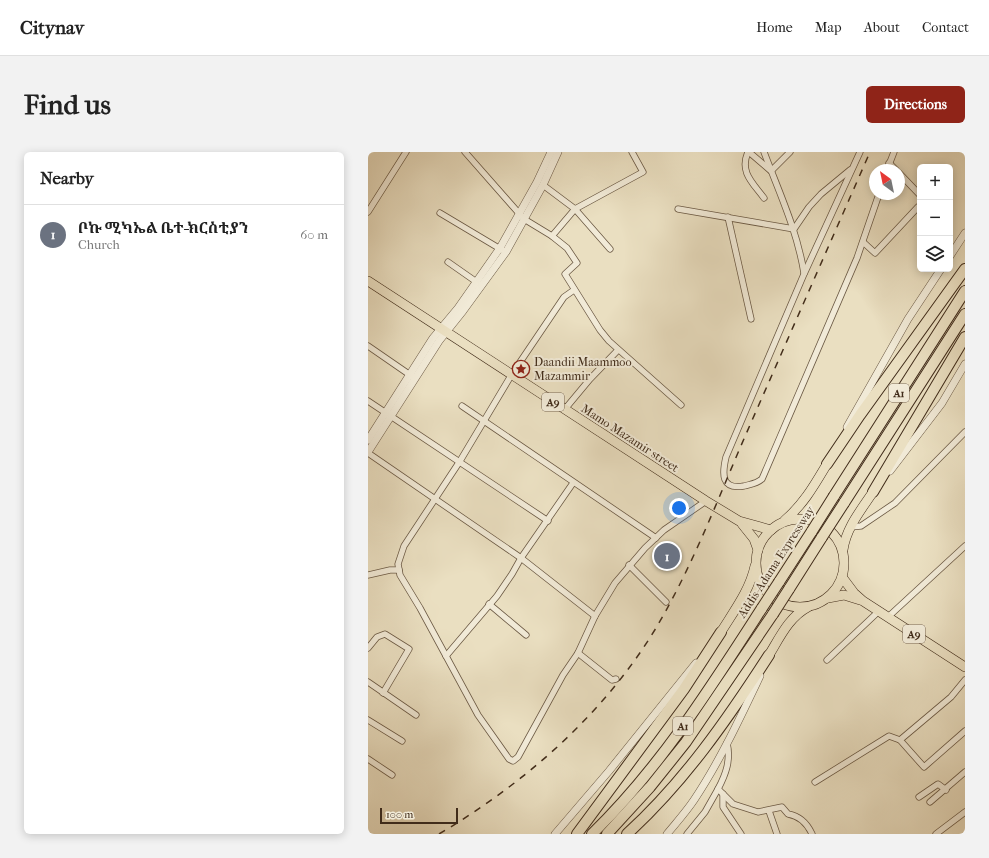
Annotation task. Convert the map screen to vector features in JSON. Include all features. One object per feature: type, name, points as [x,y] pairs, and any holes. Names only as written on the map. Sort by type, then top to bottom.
[{"type":"highway","points":[[827,464],[965,270]]},
{"type":"highway","name":"Addis-Adama Expressway","points":[[592,834],[640,781],[675,738],[779,582],[965,291]]},
{"type":"highway","name":"Addis-Adama Expressway","points":[[607,834],[650,787],[686,742],[773,614],[965,314]]},
{"type":"highway","points":[[873,492],[965,337]]},
{"type":"highway","points":[[576,834],[684,689],[721,632]]},
{"type":"highway","points":[[627,834],[675,786],[699,756],[730,715],[769,655]]},
{"type":"main road","name":"Mamo Mazamir street","points":[[368,281],[739,521]]},
{"type":"main road","points":[[721,632],[753,577],[758,550],[763,539],[771,530],[796,511],[827,464]]},
{"type":"main road","points":[[843,551],[844,541],[850,527],[873,492]]},
{"type":"main road","points":[[769,655],[789,623],[799,612],[826,599],[836,589],[842,577],[845,559],[843,551],[834,533],[823,524],[810,519],[796,519],[782,522]]},
{"type":"main road","name":"A9","points":[[739,521],[771,530]]},
{"type":"main road","name":"A9","points":[[739,521],[754,539],[758,550]]},
{"type":"main road","points":[[756,561],[756,572],[762,585],[770,596],[783,604],[797,607],[811,606]]},
{"type":"main road","name":"A9","points":[[842,577],[854,593],[863,601],[965,667]]},
{"type":"main road","name":"A9","points":[[826,599],[844,595],[863,601]]},
{"type":"street","points":[[368,212],[406,152]]},
{"type":"street","points":[[465,152],[521,217],[552,236],[568,248],[577,263],[565,274],[600,330],[618,350],[681,406]]},
{"type":"street","points":[[551,152],[521,217],[503,250],[444,330],[439,341],[412,376],[388,414],[368,452],[521,558],[595,616]]},
{"type":"street","points":[[521,217],[543,185],[558,152]]},
{"type":"street","points":[[552,236],[575,209],[643,172],[632,152]]},
{"type":"street","points":[[764,198],[747,176],[744,166],[748,152],[771,170]]},
{"type":"street","points":[[764,152],[794,229],[800,250],[804,274]]},
{"type":"street","points":[[771,170],[790,152]]},
{"type":"street","points":[[860,152],[804,274],[726,457],[723,472],[725,481],[736,487],[757,483],[762,479],[863,242],[877,200]]},
{"type":"street","points":[[889,163],[894,152]]},
{"type":"street","points":[[794,229],[817,198],[853,167]]},
{"type":"street","points":[[905,179],[917,192]]},
{"type":"street","points":[[543,185],[575,209],[610,249]]},
{"type":"street","points":[[678,208],[794,229]]},
{"type":"street","points":[[863,242],[875,253],[917,208]]},
{"type":"street","points":[[440,213],[503,250]]},
{"type":"street","points":[[728,217],[751,319]]},
{"type":"street","points":[[953,251],[965,233]]},
{"type":"street","points":[[448,262],[479,284]]},
{"type":"street","points":[[827,464],[877,372],[908,319],[939,272]]},
{"type":"street","points":[[574,290],[564,297],[512,374],[460,461],[404,546],[398,564],[400,575],[420,608],[478,716],[509,759],[513,761],[518,757],[563,675],[578,653],[595,616],[616,582],[629,565],[664,530],[706,501]]},
{"type":"street","points":[[368,346],[412,376]]},
{"type":"street","points":[[565,409],[590,379],[618,350]]},
{"type":"street","points":[[873,492],[942,403],[965,364]]},
{"type":"street","points":[[368,401],[548,521]]},
{"type":"street","points":[[462,406],[573,483],[656,538]]},
{"type":"street","points":[[368,440],[388,414]]},
{"type":"street","points":[[850,527],[861,526],[895,503],[965,432]]},
{"type":"street","points":[[446,656],[512,574],[521,558],[573,483]]},
{"type":"street","points":[[888,617],[965,546]]},
{"type":"street","points":[[629,565],[666,602]]},
{"type":"street","points":[[368,576],[390,570],[399,570]]},
{"type":"street","points":[[489,604],[526,634]]},
{"type":"street","points":[[827,660],[879,611]]},
{"type":"street","points":[[554,834],[609,771],[721,632]]},
{"type":"street","points":[[368,648],[377,637],[385,634],[409,649],[383,692]]},
{"type":"street","points":[[578,653],[612,680],[616,679]]},
{"type":"street","points":[[667,834],[694,800],[727,743],[769,655]]},
{"type":"street","points":[[900,740],[951,697],[965,680]]},
{"type":"street","points":[[368,682],[416,715]]},
{"type":"street","points":[[368,720],[402,741]]},
{"type":"street","points":[[815,782],[889,736],[900,740],[924,767],[965,731]]},
{"type":"street","points":[[690,833],[705,812],[726,774],[729,752],[727,743]]},
{"type":"street","points":[[368,759],[392,775]]},
{"type":"street","points":[[930,802],[946,790],[965,772]]},
{"type":"street","points":[[919,797],[938,784],[946,790]]},
{"type":"street","points":[[718,789],[733,804],[758,812],[769,811],[782,807],[788,814],[795,815],[806,823],[812,834]]},
{"type":"street","points":[[723,794],[723,807],[741,834]]},
{"type":"street","points":[[769,811],[777,834]]},
{"type":"street","points":[[936,834],[965,812]]},
{"type":"railway","points":[[439,834],[502,792],[532,769],[560,744],[587,718],[612,689],[656,628],[695,554],[870,152]]},
{"type":"place","name":"Daandii Maammoo Mazammir","points":[[521,369]]},
{"type":"place","name":"ቦኩ ሚካኤል ቤተ-ክርስቲያን","points":[[667,556]]}]
